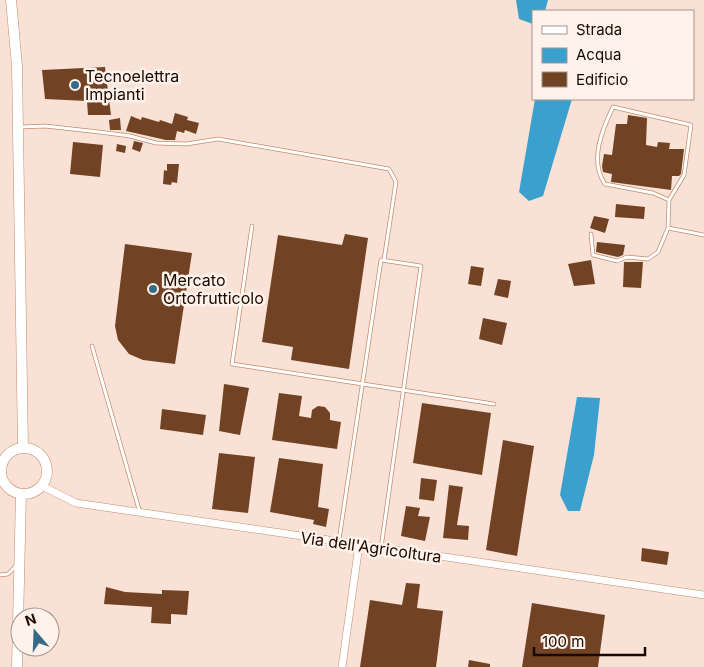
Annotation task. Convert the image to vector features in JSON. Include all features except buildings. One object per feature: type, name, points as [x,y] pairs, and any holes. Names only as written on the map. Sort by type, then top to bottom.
[{"type":"main road","points":[[11,0],[17,66],[23,448]]},
{"type":"main road","points":[[23,448],[36,451],[45,461],[47,474],[42,486],[33,492],[22,494],[8,488],[1,476],[2,461],[11,452],[23,448]]},
{"type":"main road","points":[[17,667],[22,494]]},
{"type":"street","name":"Via dell'Agricoltura","points":[[42,486],[76,503],[140,514],[704,595]]},
{"type":"street","points":[[342,667],[359,545]]},
{"type":"lane","points":[[592,234],[593,255],[617,261],[627,257],[648,259],[658,252],[668,228],[669,200],[684,175],[691,125],[613,107],[604,127],[597,162],[601,178],[605,184],[653,193],[669,200]]},
{"type":"lane","points":[[18,127],[45,126],[99,132],[130,136],[156,143],[186,144],[218,139],[389,169],[396,182],[384,260],[381,260],[338,542]]},
{"type":"lane","points":[[252,226],[232,364],[494,404]]},
{"type":"lane","points":[[668,228],[704,236]]},
{"type":"lane","points":[[381,548],[421,266],[384,260]]},
{"type":"lane","points":[[92,346],[140,514]]},
{"type":"lane","points":[[0,575],[12,571],[20,558]]},
{"type":"water","points":[[516,0],[548,0],[545,10],[532,10],[532,24],[519,19]]},
{"type":"water","points":[[535,100],[572,100],[543,196],[529,201],[519,192]]},
{"type":"water","points":[[577,397],[600,398],[594,455],[580,511],[568,511],[560,495]]},
{"type":"place","name":"Tecnoelettra Impianti","points":[[75,85]]},
{"type":"place","name":"Mercato Ortofrutticolo","points":[[153,289]]}]
